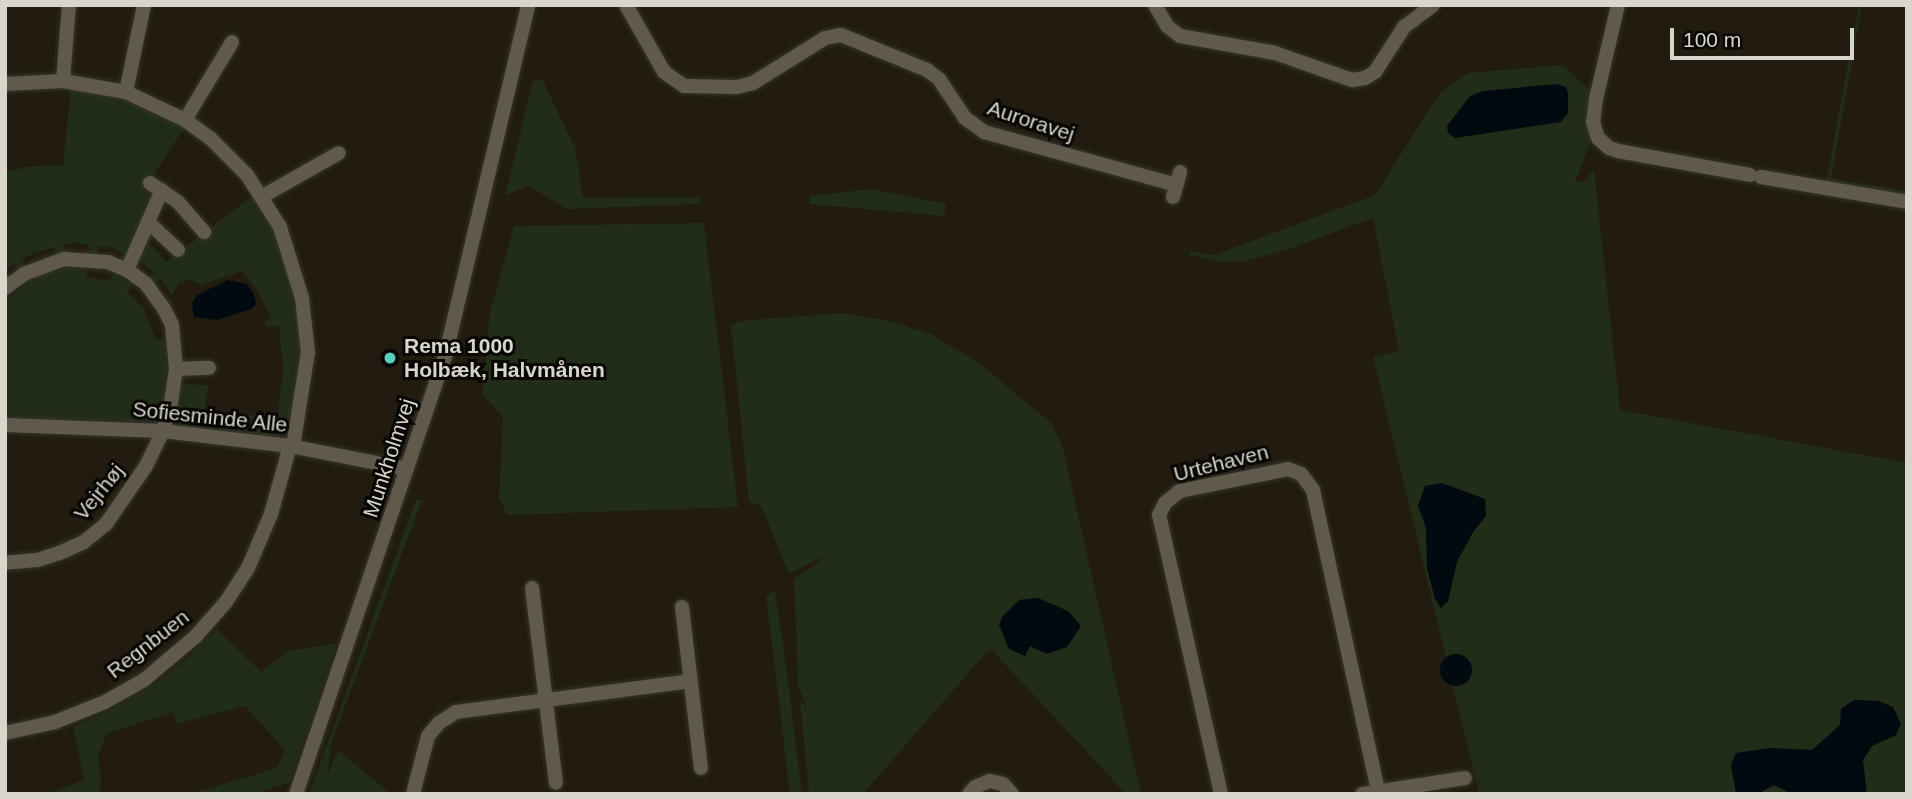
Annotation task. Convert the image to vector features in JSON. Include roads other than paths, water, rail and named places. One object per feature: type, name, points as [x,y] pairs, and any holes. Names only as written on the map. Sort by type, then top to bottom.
[{"type":"street","points":[[63,80],[69,5]]},
{"type":"street","points":[[127,92],[144,5]]},
{"type":"street","name":"Munkholmvej","points":[[296,794],[407,469],[460,300],[528,5]]},
{"type":"street","name":"Auroravej","points":[[626,5],[664,72],[684,86],[736,87],[753,83],[825,37],[841,35],[928,70],[939,79],[965,118],[988,134],[1177,185]]},
{"type":"street","points":[[1155,5],[1169,29],[1180,36],[1275,53],[1343,78],[1359,80],[1374,72],[1404,27],[1433,5]]},
{"type":"street","points":[[1618,5],[1599,82],[1593,122],[1602,144],[1628,154],[1907,202]]},
{"type":"street","points":[[185,120],[232,42]]},
{"type":"street","name":"Regnbuen","points":[[5,84],[63,80],[127,92],[185,120],[230,156],[262,196],[289,250],[305,316],[306,369],[291,447],[271,514],[248,568],[226,602],[196,636],[144,680],[105,702],[55,722],[5,733]]},
{"type":"street","points":[[262,196],[338,153]]},
{"type":"street","points":[[5,288],[24,274],[64,259],[108,262],[127,270],[148,222],[156,187],[204,232]]},
{"type":"street","points":[[148,222],[178,250]]},
{"type":"street","name":"Vejrhøj","points":[[5,563],[37,560],[60,553],[84,542],[106,524],[146,466],[163,431],[170,409],[176,369],[172,325],[146,284],[127,270]]},
{"type":"street","points":[[176,369],[209,368]]},
{"type":"street","name":"Sofiesminde Alle","points":[[5,425],[163,431],[291,447],[407,469]]},
{"type":"street","name":"Urtehaven","points":[[1221,794],[1159,515],[1165,503],[1180,491],[1288,469],[1301,474],[1313,489],[1379,793]]},
{"type":"street","points":[[532,588],[556,783]]},
{"type":"street","points":[[682,607],[701,768]]},
{"type":"street","points":[[413,794],[426,741],[445,717],[460,710],[690,681]]},
{"type":"street","points":[[1362,794],[1465,778]]},
{"type":"street","points":[[969,794],[975,787],[990,781],[1003,785],[1012,794]]},
{"type":"place","name":"Rema 1000 Holbæk, Halvmånen","points":[[390,358]]}]
